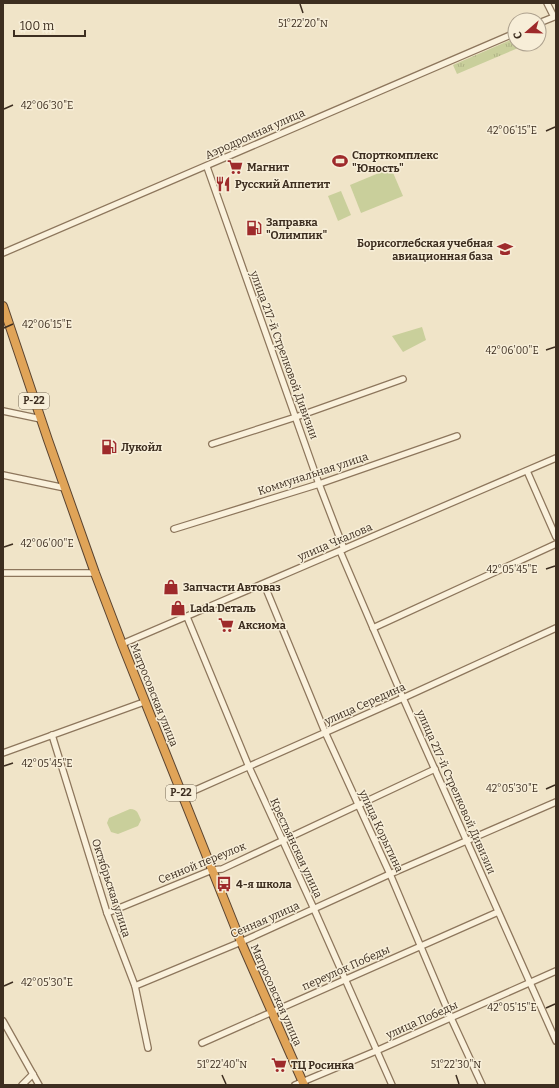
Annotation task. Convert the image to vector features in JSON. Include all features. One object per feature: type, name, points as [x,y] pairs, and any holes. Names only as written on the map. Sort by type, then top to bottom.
[{"type":"highway","name":"Матросовская улица","points":[[3,306],[95,573],[144,702],[300,1084]]},
{"type":"street","points":[[547,3],[554,17],[547,20]]},
{"type":"street","name":"Аэродромная улица","points":[[3,253],[507,37]]},
{"type":"street","name":"улица 217-й Стрелковой Дивизии","points":[[207,167],[342,550],[373,628],[556,1041]]},
{"type":"street","points":[[212,444],[296,417],[403,379]]},
{"type":"street","points":[[3,411],[41,419]]},
{"type":"street","name":"Коммунальная улица","points":[[174,529],[319,484],[457,436]]},
{"type":"street","name":"улица Чкалова","points":[[122,644],[556,458]]},
{"type":"street","points":[[527,471],[556,537]]},
{"type":"street","points":[[3,475],[65,488]]},
{"type":"street","points":[[373,628],[556,544]]},
{"type":"street","points":[[3,573],[95,573]]},
{"type":"street","name":"улица Корытина","points":[[264,584],[325,732],[390,874],[451,1018],[482,1085]]},
{"type":"street","name":"Крестьянская улица","points":[[187,616],[249,767],[392,1085]]},
{"type":"street","name":"улица Середина","points":[[182,796],[556,628]]},
{"type":"street","points":[[3,753],[144,702]]},
{"type":"street","name":"Октябрьская улица","points":[[52,735],[107,913],[135,986],[148,1048]]},
{"type":"street","name":"Сенной переулок","points":[[107,913],[212,870],[222,869],[435,768]]},
{"type":"street","name":"Сенная улица","points":[[135,986],[241,942],[390,874],[556,802]]},
{"type":"street","name":"переулок Победы","points":[[202,1043],[498,912]]},
{"type":"street","name":"улица Победы","points":[[300,1084],[556,971]]},
{"type":"street","points":[[3,1021],[39,1085]]},
{"type":"street","points":[[22,1085],[33,1074]]},
{"type":"green space","points":[[507,41],[507,52],[509,52],[457,74],[453,65]]},
{"type":"green space","points":[[391,168],[403,196],[361,213],[350,185]]},
{"type":"green space","points":[[341,191],[351,215],[338,221],[328,196]]},
{"type":"green space","points":[[422,327],[426,340],[403,352],[392,336]]},
{"type":"green space","points":[[130,809],[136,811],[141,820],[138,826],[118,834],[111,832],[107,823],[109,818]]},
{"type":"place","name":"Спорткомплекс \"Юность\"","points":[[340,161]]},
{"type":"place","name":"Магнит","points":[[235,167]]},
{"type":"place","name":"Русский Аппетит","points":[[223,184]]},
{"type":"place","name":"Заправка \"Олимпик\"","points":[[254,228]]},
{"type":"place","name":"Борисоглебская учебная авиационная база","points":[[505,249]]},
{"type":"place","name":"Лукойл","points":[[109,447]]},
{"type":"place","name":"Запчасти Автоваз","points":[[171,587]]},
{"type":"place","name":"Lada Dеталь","points":[[178,608]]},
{"type":"place","name":"Аксиома","points":[[226,625]]},
{"type":"place","name":"4-я школа","points":[[224,884]]},
{"type":"place","name":"ТЦ Росинка","points":[[279,1065]]}]
